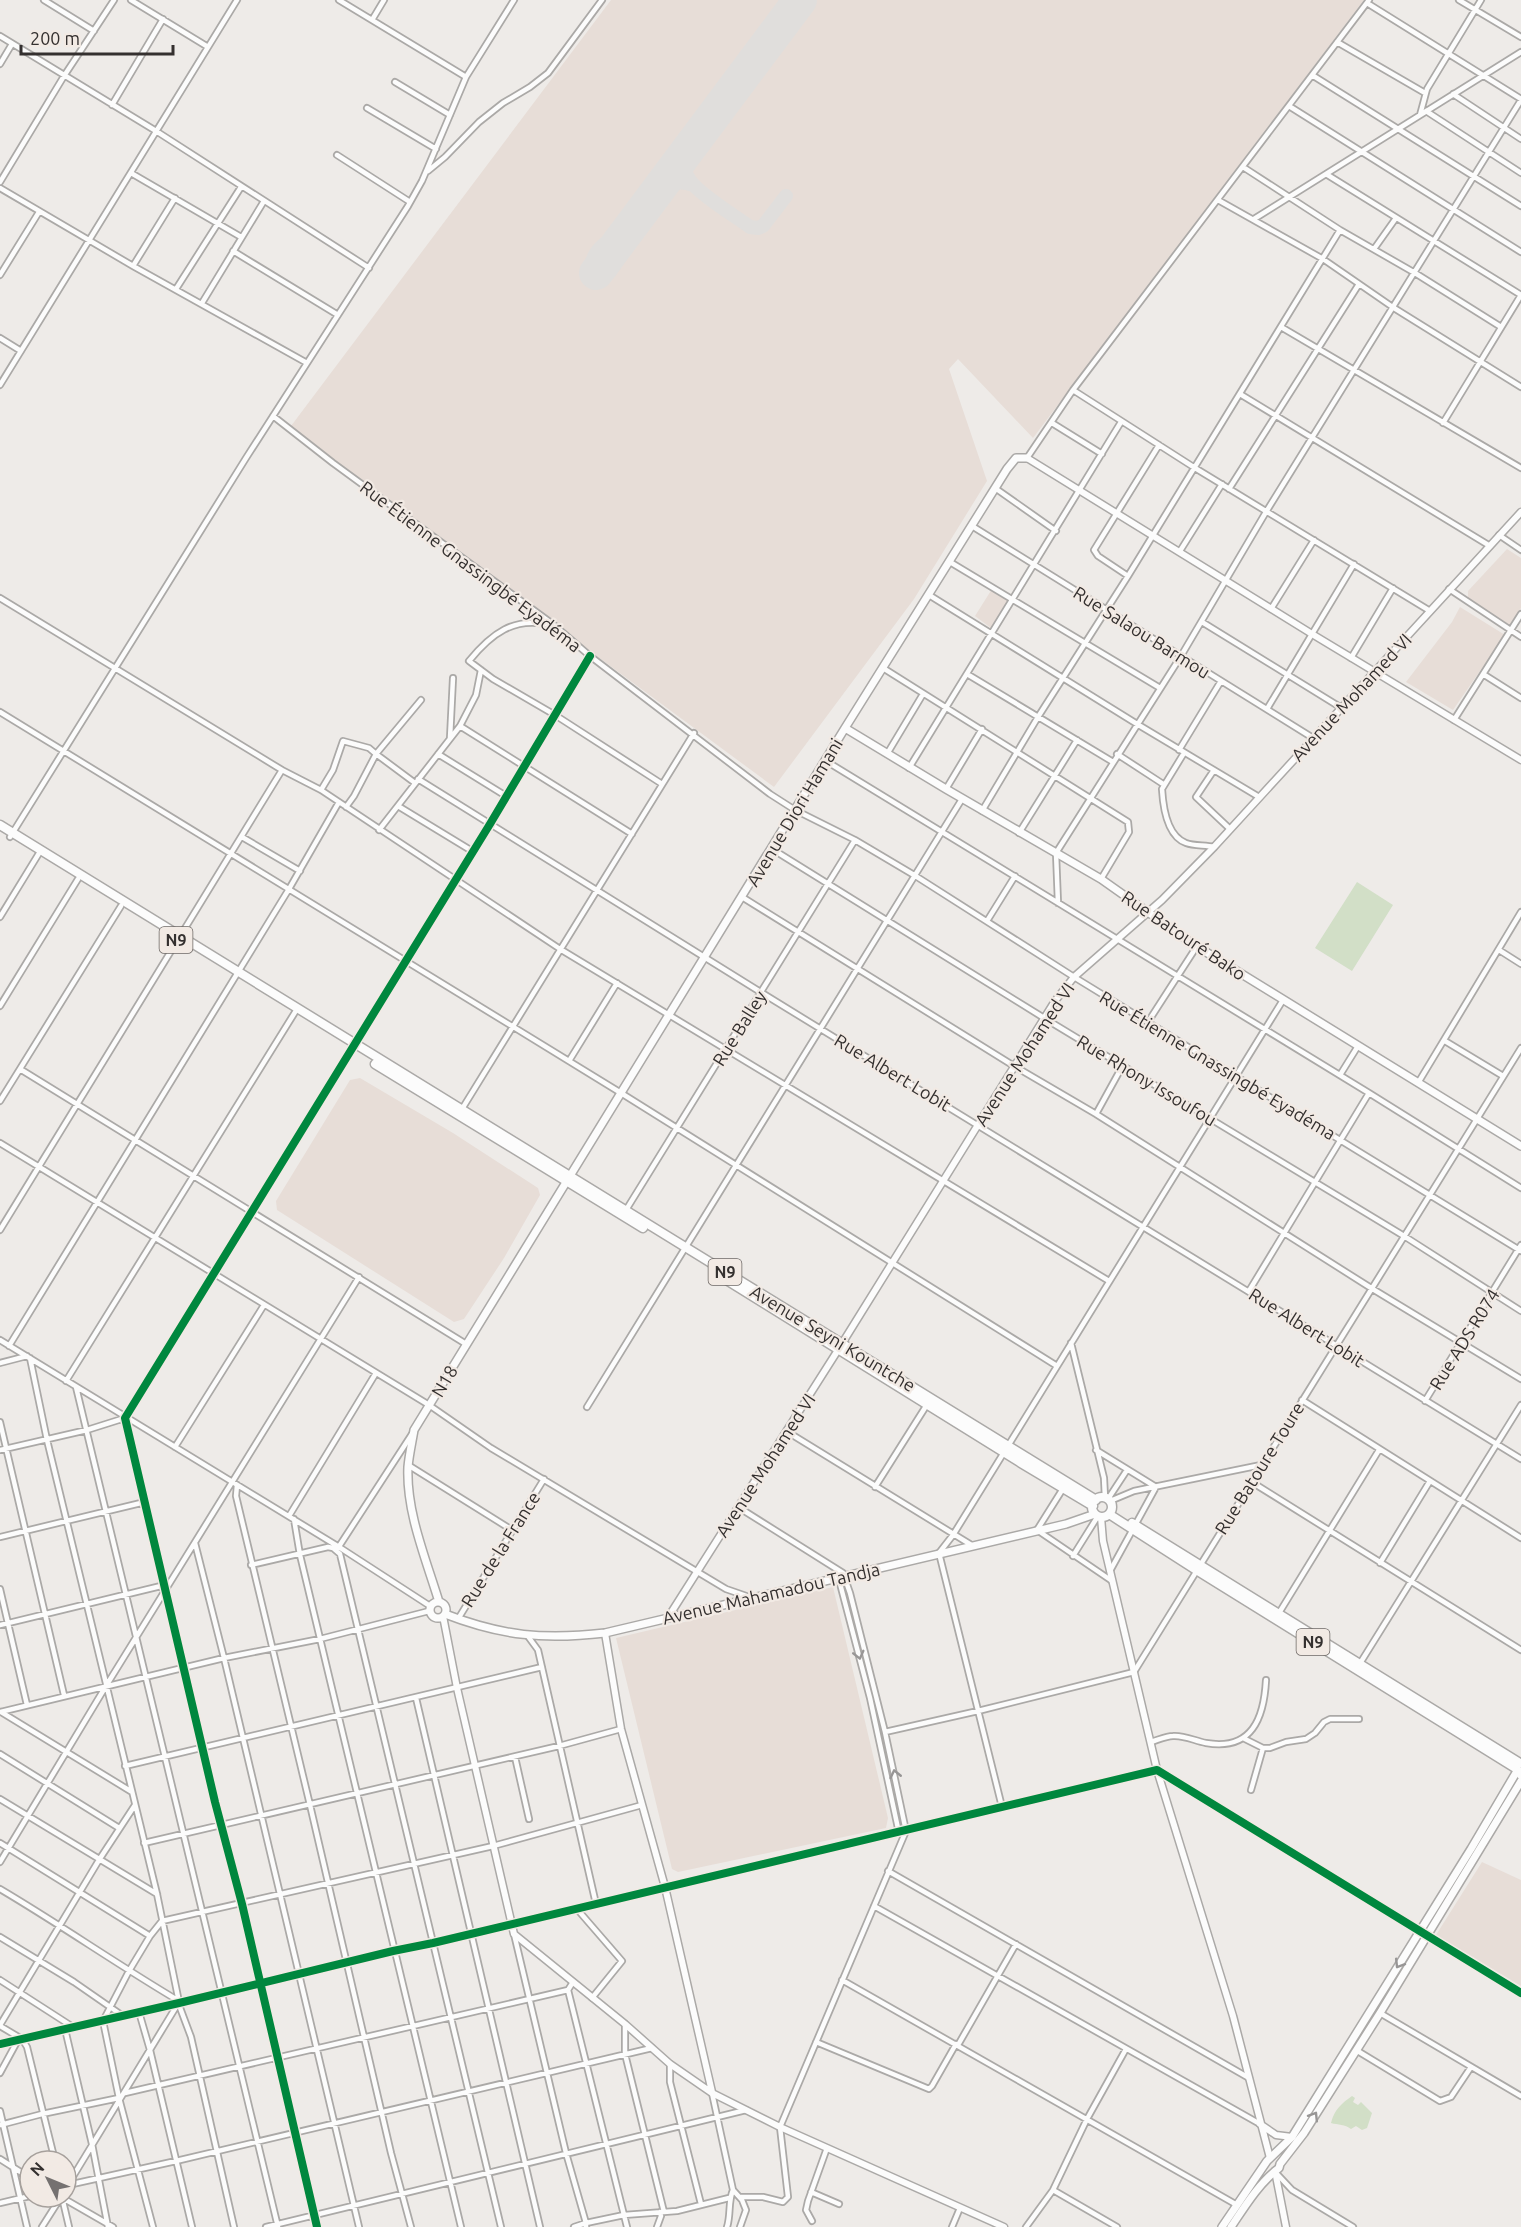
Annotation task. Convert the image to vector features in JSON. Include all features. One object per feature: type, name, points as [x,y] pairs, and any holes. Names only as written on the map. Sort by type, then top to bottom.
[{"type":"highway","name":"N9","points":[[0,825],[12,835],[352,1045]]},
{"type":"highway","name":"N9","points":[[0,831],[12,835]]},
{"type":"highway","name":"N9","points":[[40,852],[121,906],[180,939]]},
{"type":"highway","name":"Avenue Seyni Kountche","points":[[352,1045],[459,1113],[1103,1507],[1519,1768]]},
{"type":"highway","name":"Avenue Seyni Kountche","points":[[1198,1567],[1279,1613],[1358,1666]]},
{"type":"main road","name":"Avenue Diori Hamani","points":[[567,1179],[995,488],[1016,458],[1027,458]]},
{"type":"main road","name":"Rue Batouré Bako","points":[[845,728],[1019,833],[1101,879],[1129,898],[1147,914],[1197,946],[1521,1146]]},
{"type":"main road","name":"N18","points":[[444,1615],[445,1606],[439,1602],[412,1507],[408,1465],[414,1430],[567,1179]]},
{"type":"main road","name":"Avenue Mahamadou Tandja","points":[[430,1608],[434,1618],[444,1615],[476,1626],[527,1635],[567,1637],[605,1633],[841,1575],[1066,1524],[1103,1507]]},
{"type":"main road","points":[[430,1608],[439,1602]]},
{"type":"main road","points":[[1231,2227],[1304,2133],[1380,2013],[1423,1933],[1519,1768]]},
{"type":"main road","points":[[1222,2227],[1270,2160],[1292,2137],[1372,2008],[1521,1781]]},
{"type":"main road","points":[[1270,2160],[1277,2158],[1280,2164]]},
{"type":"main road","points":[[1270,2160],[1268,2169],[1274,2171]]},
{"type":"street","points":[[44,0],[94,31]]},
{"type":"street","points":[[0,182],[64,76],[114,0]]},
{"type":"street","points":[[131,0],[208,47]]},
{"type":"street","points":[[0,385],[236,2],[229,0]]},
{"type":"street","points":[[339,0],[466,77]]},
{"type":"street","points":[[372,20],[384,0]]},
{"type":"street","points":[[12,835],[273,416],[410,202],[426,172],[466,77],[514,0]]},
{"type":"street","points":[[426,172],[445,157],[479,122],[548,73],[602,0]]},
{"type":"street","points":[[1460,0],[1521,38]]},
{"type":"street","points":[[1420,115],[1425,93],[1481,0]]},
{"type":"street","points":[[1058,903],[1056,853],[1202,622],[1227,580],[1266,512],[1521,100],[1368,1],[1073,390],[1027,458],[1227,580],[1351,658],[1521,760]]},
{"type":"street","points":[[112,105],[163,19]]},
{"type":"street","points":[[0,36],[156,131],[369,268]]},
{"type":"street","points":[[1337,42],[1425,93]]},
{"type":"street","points":[[0,64],[12,44]]},
{"type":"street","points":[[1254,219],[1521,52]]},
{"type":"street","points":[[1312,75],[1521,206]]},
{"type":"street","points":[[394,82],[450,115]]},
{"type":"street","points":[[1453,94],[1521,140]]},
{"type":"street","points":[[1289,106],[1521,252]]},
{"type":"street","points":[[367,108],[436,149]]},
{"type":"street","points":[[1426,111],[1521,173]]},
{"type":"street","points":[[337,155],[410,202]]},
{"type":"street","points":[[1243,167],[1340,230],[1415,273],[1501,327]]},
{"type":"street","points":[[131,173],[241,237]]},
{"type":"street","points":[[1326,174],[1521,295],[1443,423]]},
{"type":"street","points":[[176,289],[241,187]]},
{"type":"street","points":[[0,188],[89,241],[307,363]]},
{"type":"street","points":[[133,266],[175,198]]},
{"type":"street","points":[[1218,200],[1323,259],[1394,308],[1521,386]]},
{"type":"street","points":[[202,303],[264,201]]},
{"type":"street","points":[[0,275],[39,212]]},
{"type":"street","points":[[1374,249],[1396,218]]},
{"type":"street","points":[[982,811],[1340,230]]},
{"type":"street","points":[[233,250],[338,315]]},
{"type":"street","points":[[1229,489],[1359,284]]},
{"type":"street","points":[[1281,327],[1521,468]]},
{"type":"street","points":[[0,338],[21,351]]},
{"type":"street","points":[[1073,390],[1266,512],[1430,611]]},
{"type":"street","points":[[1240,394],[1490,546]]},
{"type":"street","name":"Rue Étienne Gnassingbé Eyadéma","points":[[273,416],[554,626],[770,794],[914,875],[1074,977],[1520,1249]]},
{"type":"street","points":[[909,768],[1121,422]]},
{"type":"street","points":[[1052,423],[1101,454]]},
{"type":"street","points":[[1128,576],[1098,556],[1094,550],[1159,445]]},
{"type":"street","points":[[1180,551],[1222,484]]},
{"type":"street","points":[[995,488],[1056,531]]},
{"type":"street","name":"Avenue Mohamed VI","points":[[669,1616],[1054,1001],[1074,977],[1147,914],[1214,847],[1521,512]]},
{"type":"street","name":"Rue Salaou Barmou","points":[[972,526],[1312,738]]},
{"type":"street","points":[[1499,535],[1521,550]]},
{"type":"street","points":[[1271,609],[1314,540]]},
{"type":"street","points":[[950,562],[1160,688]]},
{"type":"street","points":[[1267,709],[1354,564]]},
{"type":"street","points":[[1351,658],[1393,588]]},
{"type":"street","points":[[1449,589],[1521,637]]},
{"type":"street","points":[[929,595],[1259,797]]},
{"type":"street","points":[[0,598],[282,770],[321,790],[560,949],[670,1013],[1109,1281]]},
{"type":"street","points":[[1454,720],[1521,614]]},
{"type":"street","points":[[554,626],[528,621],[513,625],[488,640],[469,662],[662,784]]},
{"type":"street","points":[[1202,622],[1340,707]]},
{"type":"street","points":[[0,1450],[87,1430],[126,1417],[352,1045],[490,824],[590,656]]},
{"type":"street","points":[[883,668],[1128,822],[1129,832],[1101,879]]},
{"type":"street","points":[[379,830],[459,726],[476,695],[481,670]]},
{"type":"street","points":[[967,674],[1113,762]]},
{"type":"street","points":[[1483,674],[1521,698]]},
{"type":"street","points":[[450,738],[453,678]]},
{"type":"street","points":[[1214,847],[1187,844],[1180,840],[1171,830],[1162,795],[1163,784],[1221,681]]},
{"type":"street","points":[[887,754],[923,694]]},
{"type":"street","points":[[346,807],[376,754],[421,700]]},
{"type":"street","points":[[0,712],[621,1093],[1057,1366]]},
{"type":"street","points":[[459,726],[632,834]]},
{"type":"street","points":[[946,789],[982,729]]},
{"type":"street","points":[[459,1113],[694,734]]},
{"type":"street","points":[[1019,833],[1077,740]]},
{"type":"street","name":"Rue Albert Lobit","points":[[321,790],[333,770],[343,741],[369,748],[417,781],[706,956],[762,993],[1521,1459]]},
{"type":"street","points":[[438,754],[506,796]]},
{"type":"street","points":[[1117,754],[1163,784]]},
{"type":"street","points":[[826,761],[1521,1188]]},
{"type":"street","points":[[0,1230],[282,770]]},
{"type":"street","points":[[1214,770],[1196,797],[1230,829]]},
{"type":"street","points":[[587,1407],[962,799]]},
{"type":"street","points":[[9,1346],[290,889],[339,802]]},
{"type":"street","points":[[398,806],[472,851]]},
{"type":"street","points":[[242,837],[300,871]]},
{"type":"street","name":"Rue Balley","points":[[625,1213],[855,840]]},
{"type":"street","name":"Rue Rhony Issoufou","points":[[772,849],[1044,1018],[1404,1236],[1521,1311]]},
{"type":"street","points":[[0,917],[40,852]]},
{"type":"street","points":[[987,921],[1015,876]]},
{"type":"street","points":[[0,1006],[78,879]]},
{"type":"street","points":[[742,897],[798,934],[1096,1114],[1371,1288],[1521,1379]]},
{"type":"street","points":[[0,1101],[121,906]]},
{"type":"street","points":[[1418,1083],[1521,912]]},
{"type":"street","points":[[1148,1022],[1197,946]]},
{"type":"street","points":[[1499,950],[1521,964]]},
{"type":"street","points":[[569,1061],[617,982]]},
{"type":"street","points":[[1002,1807],[939,1553],[1006,1449],[1283,1000]]},
{"type":"street","points":[[66,1380],[296,1011]]},
{"type":"street","points":[[1445,1041],[1503,1076]]},
{"type":"street","points":[[1340,1075],[1358,1046]]},
{"type":"street","name":"Rue Batoure Toure","points":[[1134,1671],[1521,1048]]},
{"type":"street","points":[[1096,1114],[1123,1065]]},
{"type":"street","points":[[20,1069],[466,1344]]},
{"type":"street","points":[[1249,1291],[1369,1093]]},
{"type":"street","points":[[0,1143],[429,1405],[491,1448],[726,1588],[753,1598]]},
{"type":"street","name":"Rue ADS R074","points":[[1425,1401],[1520,1249]]},
{"type":"street","points":[[0,1862],[165,1588],[234,1483],[359,1277]]},
{"type":"street","points":[[176,1447],[264,1305]]},
{"type":"street","points":[[0,1340],[292,1518],[430,1608]]},
{"type":"street","points":[[1071,1343],[1104,1478],[1103,1541],[1150,1742],[1233,2016],[1270,2160]]},
{"type":"street","points":[[0,1363],[28,1357]]},
{"type":"street","points":[[28,1357],[157,1894],[179,2003],[191,2037],[234,2227]]},
{"type":"street","points":[[375,1373],[292,1518],[393,1951],[461,2227]]},
{"type":"street","points":[[76,1387],[278,2226]]},
{"type":"street","points":[[1302,1400],[1521,1538]]},
{"type":"street","points":[[875,1487],[929,1401]]},
{"type":"street","points":[[1358,1666],[1463,1502],[1521,1405]]},
{"type":"street","points":[[126,1417],[317,2227]]},
{"type":"street","points":[[0,1422],[64,1695]]},
{"type":"street","points":[[414,1430],[338,1548],[501,2227]]},
{"type":"street","points":[[786,1431],[973,1546]]},
{"type":"street","points":[[1279,1613],[1379,1449]]},
{"type":"street","points":[[1096,1450],[1156,1487]]},
{"type":"street","points":[[408,1465],[512,1530]]},
{"type":"street","points":[[1103,1507],[1127,1493],[1260,1465]]},
{"type":"street","points":[[1073,1556],[1127,1470]]},
{"type":"street","name":"Rue de la France","points":[[458,1618],[544,1479]]},
{"type":"street","points":[[1250,1481],[1521,1650]]},
{"type":"street","points":[[1380,1563],[1430,1481]]},
{"type":"street","points":[[234,1483],[300,1770],[411,2227]]},
{"type":"street","points":[[1065,1485],[1037,1530],[1112,1581]]},
{"type":"street","points":[[1110,1571],[1156,1487]]},
{"type":"street","points":[[0,1537],[145,1502]]},
{"type":"street","points":[[738,1507],[841,1575],[859,1626],[885,1732],[902,1834],[780,2127],[788,2188],[786,2200],[740,2197]]},
{"type":"street","points":[[195,1543],[359,2227]]},
{"type":"street","points":[[252,1565],[328,1547],[338,1548]]},
{"type":"street","points":[[841,1575],[902,1834]]},
{"type":"street","points":[[0,1625],[165,1588]]},
{"type":"street","points":[[0,1589],[27,1705]]},
{"type":"street","points":[[1,1712],[224,1658],[358,1630],[430,1608]]},
{"type":"street","points":[[444,1615],[457,1688],[511,1925],[566,2154],[586,2225]]},
{"type":"street","points":[[852,1628],[859,1626]]},
{"type":"street","points":[[605,1633],[621,1729],[665,1887],[733,2190],[740,2197],[747,2212],[740,2227]]},
{"type":"street","points":[[527,1635],[538,1650],[596,1904]]},
{"type":"street","points":[[125,1766],[542,1668]]},
{"type":"street","points":[[885,1732],[1134,1671]]},
{"type":"street","points":[[1150,1742],[1173,1736],[1217,1744],[1243,1738],[1261,1716],[1266,1680]]},
{"type":"street","points":[[416,1698],[540,2227]]},
{"type":"street","points":[[1,1712],[132,1792]]},
{"type":"street","points":[[1243,1738],[1263,1748],[1270,1748],[1286,1742],[1306,1739],[1330,1719],[1359,1719]]},
{"type":"street","points":[[144,1843],[356,1795],[621,1729]]},
{"type":"street","points":[[1251,1790],[1263,1748]]},
{"type":"street","points":[[0,1754],[119,1828]]},
{"type":"street","points":[[515,1756],[529,1819]]},
{"type":"street","points":[[0,2044],[665,1887],[902,1834],[1002,1807],[1157,1770],[1521,1993]]},
{"type":"street","points":[[0,1799],[157,1894]]},
{"type":"street","points":[[52,2149],[27,2047],[0,2025],[79,1892],[135,1805]]},
{"type":"street","points":[[153,2227],[119,2099],[103,2021],[129,1971],[162,1921],[493,1846],[642,1805]]},
{"type":"street","points":[[0,1843],[150,1936]]},
{"type":"street","points":[[888,1871],[1249,2078]]},
{"type":"street","points":[[0,1889],[60,1925],[179,2003]]},
{"type":"street","points":[[873,1906],[1276,2135],[1292,2137]]},
{"type":"street","points":[[577,1909],[622,1961],[592,1998]]},
{"type":"street","points":[[514,1934],[625,2024],[670,2064],[712,2093],[780,2127],[1004,2227]]},
{"type":"street","points":[[0,1937],[123,2016]]},
{"type":"street","points":[[816,2042],[929,2089],[933,2086],[1016,1944]]},
{"type":"street","points":[[0,1980],[73,2027]]},
{"type":"street","points":[[842,1980],[1237,2205]]},
{"type":"street","points":[[125,2093],[568,1990],[573,1982]]},
{"type":"street","points":[[568,1990],[627,2227]]},
{"type":"street","points":[[78,2169],[179,2003]]},
{"type":"street","points":[[1372,2008],[1521,2096]]},
{"type":"street","points":[[139,2012],[192,2227]]},
{"type":"street","points":[[625,2024],[625,2054],[662,2212],[657,2227]]},
{"type":"street","points":[[65,2029],[93,2144],[107,2225]]},
{"type":"street","points":[[0,2073],[20,2039]]},
{"type":"street","points":[[78,2184],[652,2048]]},
{"type":"street","points":[[1026,2227],[1053,2190],[1087,2119],[1126,2049]]},
{"type":"street","points":[[1356,2050],[1440,2101],[1451,2097],[1471,2067]]},
{"type":"street","points":[[670,2064],[670,2082],[701,2204]]},
{"type":"street","points":[[2,2124],[82,2105],[119,2099]]},
{"type":"street","points":[[266,2227],[278,2226],[314,2215],[746,2110]]},
{"type":"street","points":[[0,2111],[18,2185]]},
{"type":"street","points":[[812,2221],[806,2210],[827,2148]]},
{"type":"street","points":[[0,2159],[18,2170]]},
{"type":"street","points":[[1274,2171],[1286,2227]]},
{"type":"street","points":[[1274,2171],[1292,2190],[1353,2227]]},
{"type":"street","points":[[727,2227],[730,2214],[729,2198],[733,2190]]},
{"type":"street","points":[[1053,2190],[1117,2227]]},
{"type":"street","points":[[811,2192],[839,2204]]},
{"type":"street","points":[[574,2227],[729,2198]]},
{"type":"street","points":[[0,2203],[18,2199]]},
{"type":"street","points":[[78,2207],[112,2227]]},
{"type":"street","points":[[952,2227],[960,2208]]},
{"type":"street","points":[[23,2209],[27,2227]]},
{"type":"street","points":[[42,2227],[53,2209]]},
{"type":"street","points":[[64,2209],[69,2227]]},
{"type":"street","points":[[983,2227],[986,2220]]},
{"type":"shaded area","points":[[611,0],[1364,0],[1033,438],[958,359],[949,369],[987,481],[914,599],[774,787],[410,518],[291,426]]},
{"type":"shaded area","points":[[1507,549],[1521,558],[1521,608],[1510,625],[1468,599],[1468,591]]},
{"type":"shaded area","points":[[992,589],[1008,600],[991,628],[975,616]]},
{"type":"shaded area","points":[[1460,607],[1505,635],[1453,710],[1406,682],[1452,622]]},
{"type":"shaded area","points":[[360,1078],[453,1133],[538,1188],[540,1195],[504,1258],[464,1319],[454,1322],[277,1210],[276,1201],[350,1080]]},
{"type":"shaded area","points":[[833,1587],[888,1818],[886,1828],[678,1872],[672,1869],[616,1638]]},
{"type":"shaded area","points":[[1482,1862],[1521,1880],[1521,1986],[1436,1935]]},
{"type":"green space","points":[[1357,882],[1393,905],[1352,971],[1315,948]]},
{"type":"green space","points":[[1352,2096],[1355,2098],[1353,2102],[1358,2105],[1361,2102],[1372,2113],[1367,2128],[1362,2130],[1356,2126],[1351,2129],[1344,2125],[1331,2123],[1339,2107]]},
{"type":"taxiway","points":[[687,151],[685,169],[693,185],[750,227],[763,226],[786,196]]},
{"type":"taxiway","points":[[658,190],[676,183],[693,185]]},
{"type":"taxiway","points":[[632,225],[622,254],[609,273],[600,274],[594,270],[593,261],[600,248],[632,225]]},
{"type":"runway","points":[[596,273],[800,0]]},
{"type":"cycle path","points":[[317,2227],[125,1418],[490,824],[590,656]]},
{"type":"cycle path","points":[[0,2044],[1157,1770],[1521,1993]]}]
